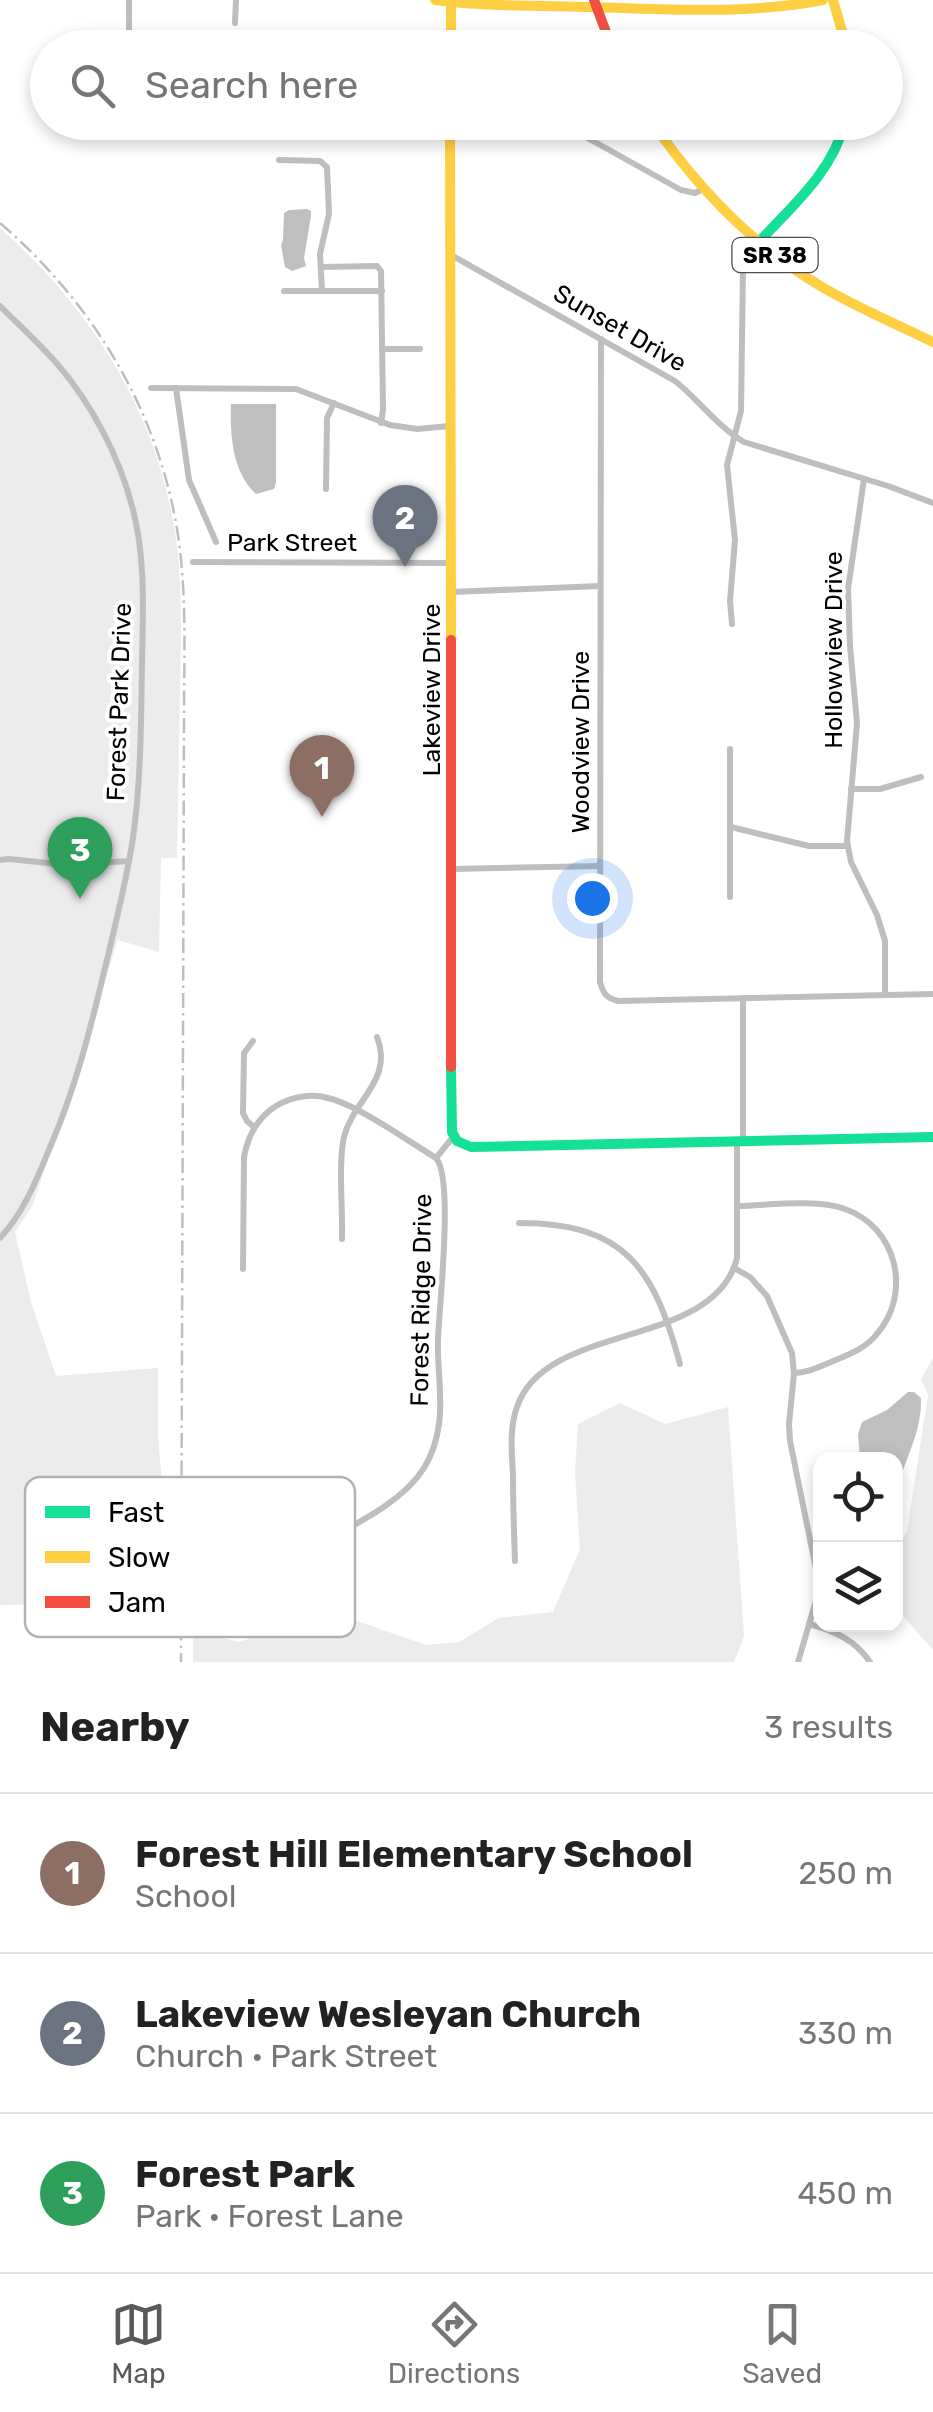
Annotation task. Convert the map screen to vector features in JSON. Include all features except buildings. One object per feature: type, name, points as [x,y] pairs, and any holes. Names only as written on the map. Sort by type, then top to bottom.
[{"type":"street","points":[[129,0],[129,30]]},
{"type":"street","points":[[235,23],[236,0]]},
{"type":"street","points":[[435,0],[473,6],[595,3],[693,13],[743,6],[776,9],[823,0]]},
{"type":"street","points":[[833,0],[842,30]]},
{"type":"street","points":[[450,30],[451,1]]},
{"type":"street","points":[[595,3],[605,30]]},
{"type":"street","name":"Lakeview Drive","points":[[450,140],[453,1136]]},
{"type":"street","points":[[592,140],[681,190],[703,189]]},
{"type":"street","name":"SR 38","points":[[666,140],[703,189],[758,243],[823,288],[933,342]]},
{"type":"street","points":[[732,624],[735,540],[726,475],[741,411],[743,268],[746,257],[828,165],[840,140]]},
{"type":"street","points":[[279,160],[320,161],[328,167],[329,214],[322,244],[322,291]]},
{"type":"street","name":"Sunset Drive","points":[[450,254],[674,380],[734,436],[933,503]]},
{"type":"street","points":[[321,267],[380,268],[381,423]]},
{"type":"street","points":[[284,291],[382,291]]},
{"type":"street","name":"Forest Park Drive","points":[[0,306],[75,387],[114,456],[132,506],[140,545],[143,605],[133,836],[94,1017],[69,1100],[24,1206],[0,1238]]},
{"type":"street","name":"Woodview Drive","points":[[601,338],[600,982],[606,996],[618,1001],[933,994]]},
{"type":"street","points":[[382,349],[420,349]]},
{"type":"street","points":[[151,388],[296,389],[381,423],[417,429],[451,426]]},
{"type":"street","points":[[176,388],[189,480],[216,542]]},
{"type":"street","points":[[326,489],[327,418],[334,403]]},
{"type":"street","name":"Hollowview Drive","points":[[864,478],[848,589],[856,723],[847,846],[885,941],[885,995]]},
{"type":"street","name":"Park Street","points":[[193,562],[451,563]]},
{"type":"street","points":[[451,592],[600,586]]},
{"type":"street","points":[[730,749],[730,897]]},
{"type":"street","points":[[850,790],[880,789],[922,777]]},
{"type":"street","points":[[730,827],[809,846],[847,846]]},
{"type":"street","points":[[0,860],[67,865],[128,861]]},
{"type":"street","points":[[452,869],[600,866]]},
{"type":"street","points":[[515,1561],[512,1434],[515,1412],[526,1387],[554,1363],[668,1321],[711,1300],[734,1268],[738,1247],[743,998]]},
{"type":"street","points":[[342,1240],[343,1148],[346,1131],[381,1064],[377,1037]]},
{"type":"street","points":[[253,1041],[244,1053],[243,1097],[245,1118],[254,1127]]},
{"type":"street","points":[[243,1269],[244,1156],[254,1127],[274,1107],[293,1098],[328,1098],[436,1158],[453,1136],[457,1142],[471,1147],[933,1137]]},
{"type":"street","name":"Forest Ridge Drive","points":[[355,1522],[398,1496],[415,1480],[435,1441],[440,1413],[438,1340],[444,1212],[442,1165],[436,1158]]},
{"type":"street","points":[[738,1206],[825,1204],[847,1209],[874,1226],[893,1257],[894,1301],[878,1334],[843,1357],[807,1372],[794,1372]]},
{"type":"street","points":[[520,1223],[579,1228],[616,1246],[643,1271],[668,1321],[680,1364]]},
{"type":"street","points":[[734,1268],[750,1277],[767,1296],[790,1347],[794,1372],[790,1441],[817,1578],[817,1597],[798,1662]]},
{"type":"street","points":[[810,1624],[840,1634],[870,1662]]},
{"type":"shaded area","points":[[307,209],[311,216],[306,266],[292,271],[285,267],[281,245],[284,213]]},
{"type":"shaded area","points":[[0,228],[63,292],[90,327],[135,403],[152,444],[175,531],[181,631],[177,858],[161,858],[159,952],[118,940],[33,1205],[15,1232],[31,1302],[56,1376],[158,1368],[162,1477],[25,1477],[25,1605],[0,1605]]},
{"type":"shaded area","points":[[231,404],[276,404],[274,489],[256,494],[242,475],[232,440]]},
{"type":"shaded area","points":[[933,1358],[933,1650],[903,1616],[903,1538],[928,1395],[921,1379]]},
{"type":"shaded area","points":[[908,1392],[921,1398],[920,1418],[903,1472],[903,1452],[859,1452],[862,1422],[887,1410]]},
{"type":"shaded area","points":[[620,1403],[665,1424],[728,1407],[744,1636],[734,1662],[193,1662],[193,1637],[238,1642],[256,1637],[355,1637],[357,1621],[426,1645],[459,1642],[499,1618],[553,1612],[580,1549],[575,1472],[578,1424]]},
{"type":"railway","points":[[0,223],[65,289],[117,363],[155,446],[178,535],[184,650],[182,1477]]},
{"type":"railway","points":[[181,1637],[181,1662]]},
{"type":"traffic: fast","points":[[758,243],[821,173],[839,140]]},
{"type":"traffic: fast","points":[[451,1067],[452,1132],[457,1141],[471,1147],[933,1137]]},
{"type":"traffic: slow","points":[[435,0],[707,10],[823,0]]},
{"type":"traffic: slow","points":[[833,0],[842,30]]},
{"type":"traffic: slow","points":[[451,3],[451,30]]},
{"type":"traffic: slow","points":[[450,140],[451,640]]},
{"type":"traffic: slow","points":[[666,140],[708,193],[773,253],[836,295],[933,342]]},
{"type":"traffic: jam","points":[[594,0],[605,30]]},
{"type":"traffic: jam","points":[[451,640],[451,1067]]},
{"type":"place","name":"Lakeview Wesleyan Church","points":[[405,567]]},
{"type":"place","name":"Forest Hill Elementary School","points":[[322,817]]},
{"type":"place","name":"Forest Park","points":[[80,899]]}]
